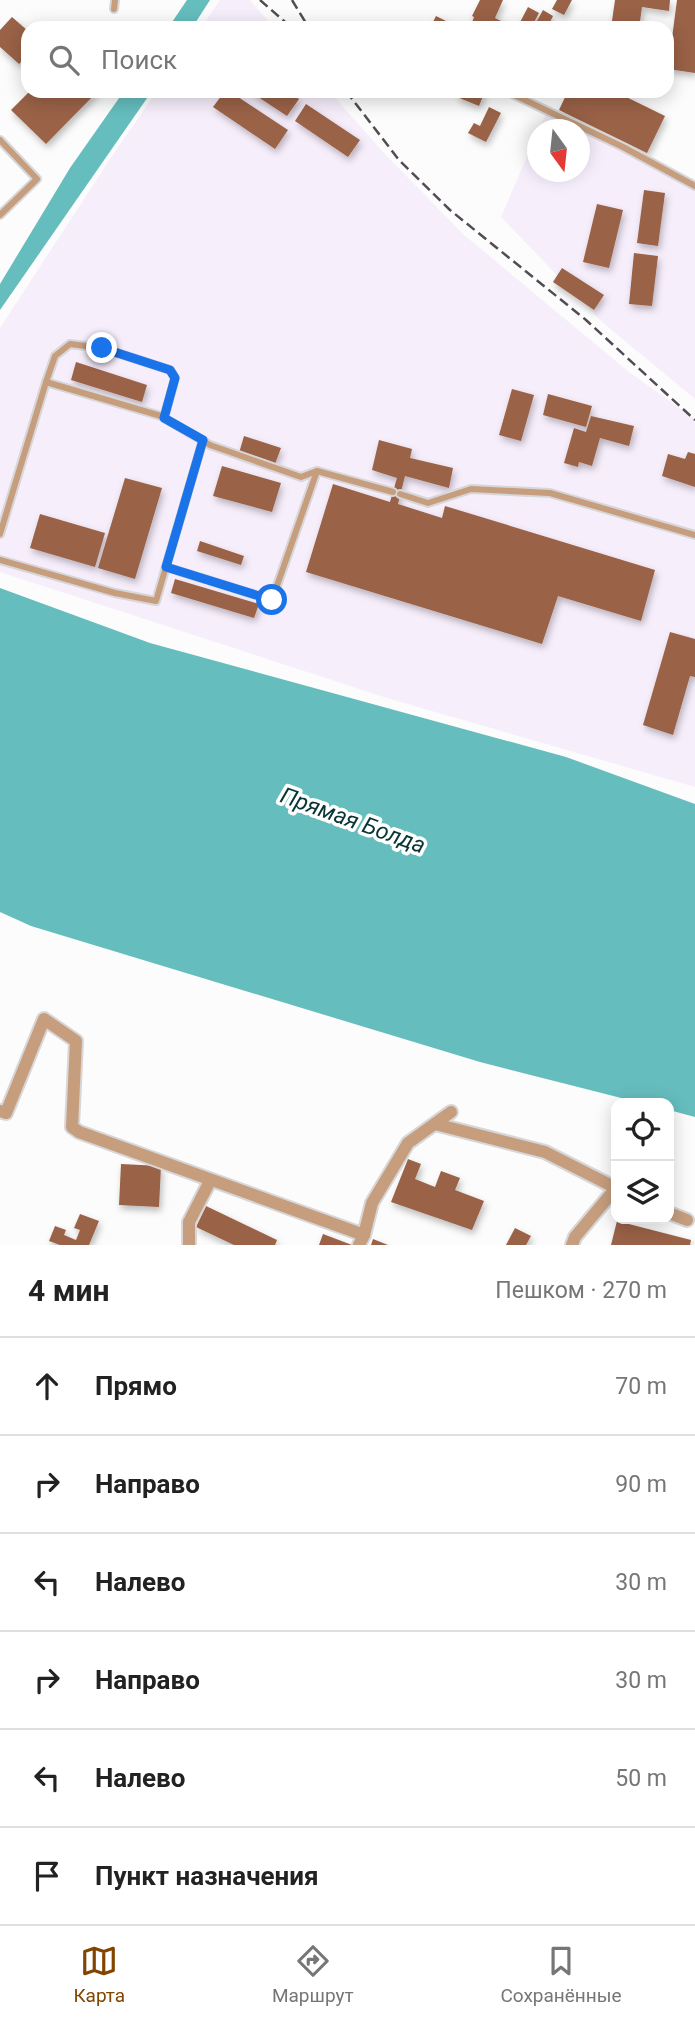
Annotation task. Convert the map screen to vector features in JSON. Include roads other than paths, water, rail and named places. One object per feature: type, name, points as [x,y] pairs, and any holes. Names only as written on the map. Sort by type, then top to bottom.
[{"type":"street","points":[[0,1111],[6,1113],[44,1019],[76,1041],[72,1127],[79,1132],[361,1240],[372,1203],[408,1143],[452,1112]]},
{"type":"street","points":[[435,1124],[545,1152],[611,1185]]},
{"type":"street","points":[[189,1245],[190,1222],[209,1181]]},
{"type":"street","points":[[572,1245],[575,1237],[611,1194]]},
{"type":"street","points":[[674,1215],[687,1220]]},
{"type":"lane","points":[[114,9],[115,0]]},
{"type":"lane","points":[[521,98],[623,147],[695,186]]},
{"type":"lane","points":[[0,140],[37,179],[0,215]]},
{"type":"lane","points":[[0,534],[55,356],[70,344],[102,348],[170,370],[175,378],[164,418]]},
{"type":"lane","points":[[46,383],[164,418],[210,445],[300,477],[317,471],[428,503],[471,489],[550,494],[695,535]]},
{"type":"lane","points":[[0,560],[115,593],[156,601],[203,440]]},
{"type":"lane","points":[[166,567],[272,600],[317,471]]},
{"type":"water","points":[[187,0],[210,0],[196,21],[173,21]]},
{"type":"water","points":[[119,98],[147,98],[0,310],[0,284],[70,168]]},
{"type":"water","name":"Прямая Болда","points":[[0,588],[150,643],[566,757],[695,804],[695,1117],[674,1111],[674,1098],[621,1098],[480,1062],[31,926],[0,912]]},
{"type":"railway","points":[[260,0],[284,21]]},
{"type":"railway","points":[[292,0],[305,21]]},
{"type":"railway","points":[[351,98],[399,160],[450,210],[586,320],[695,420]]}]
